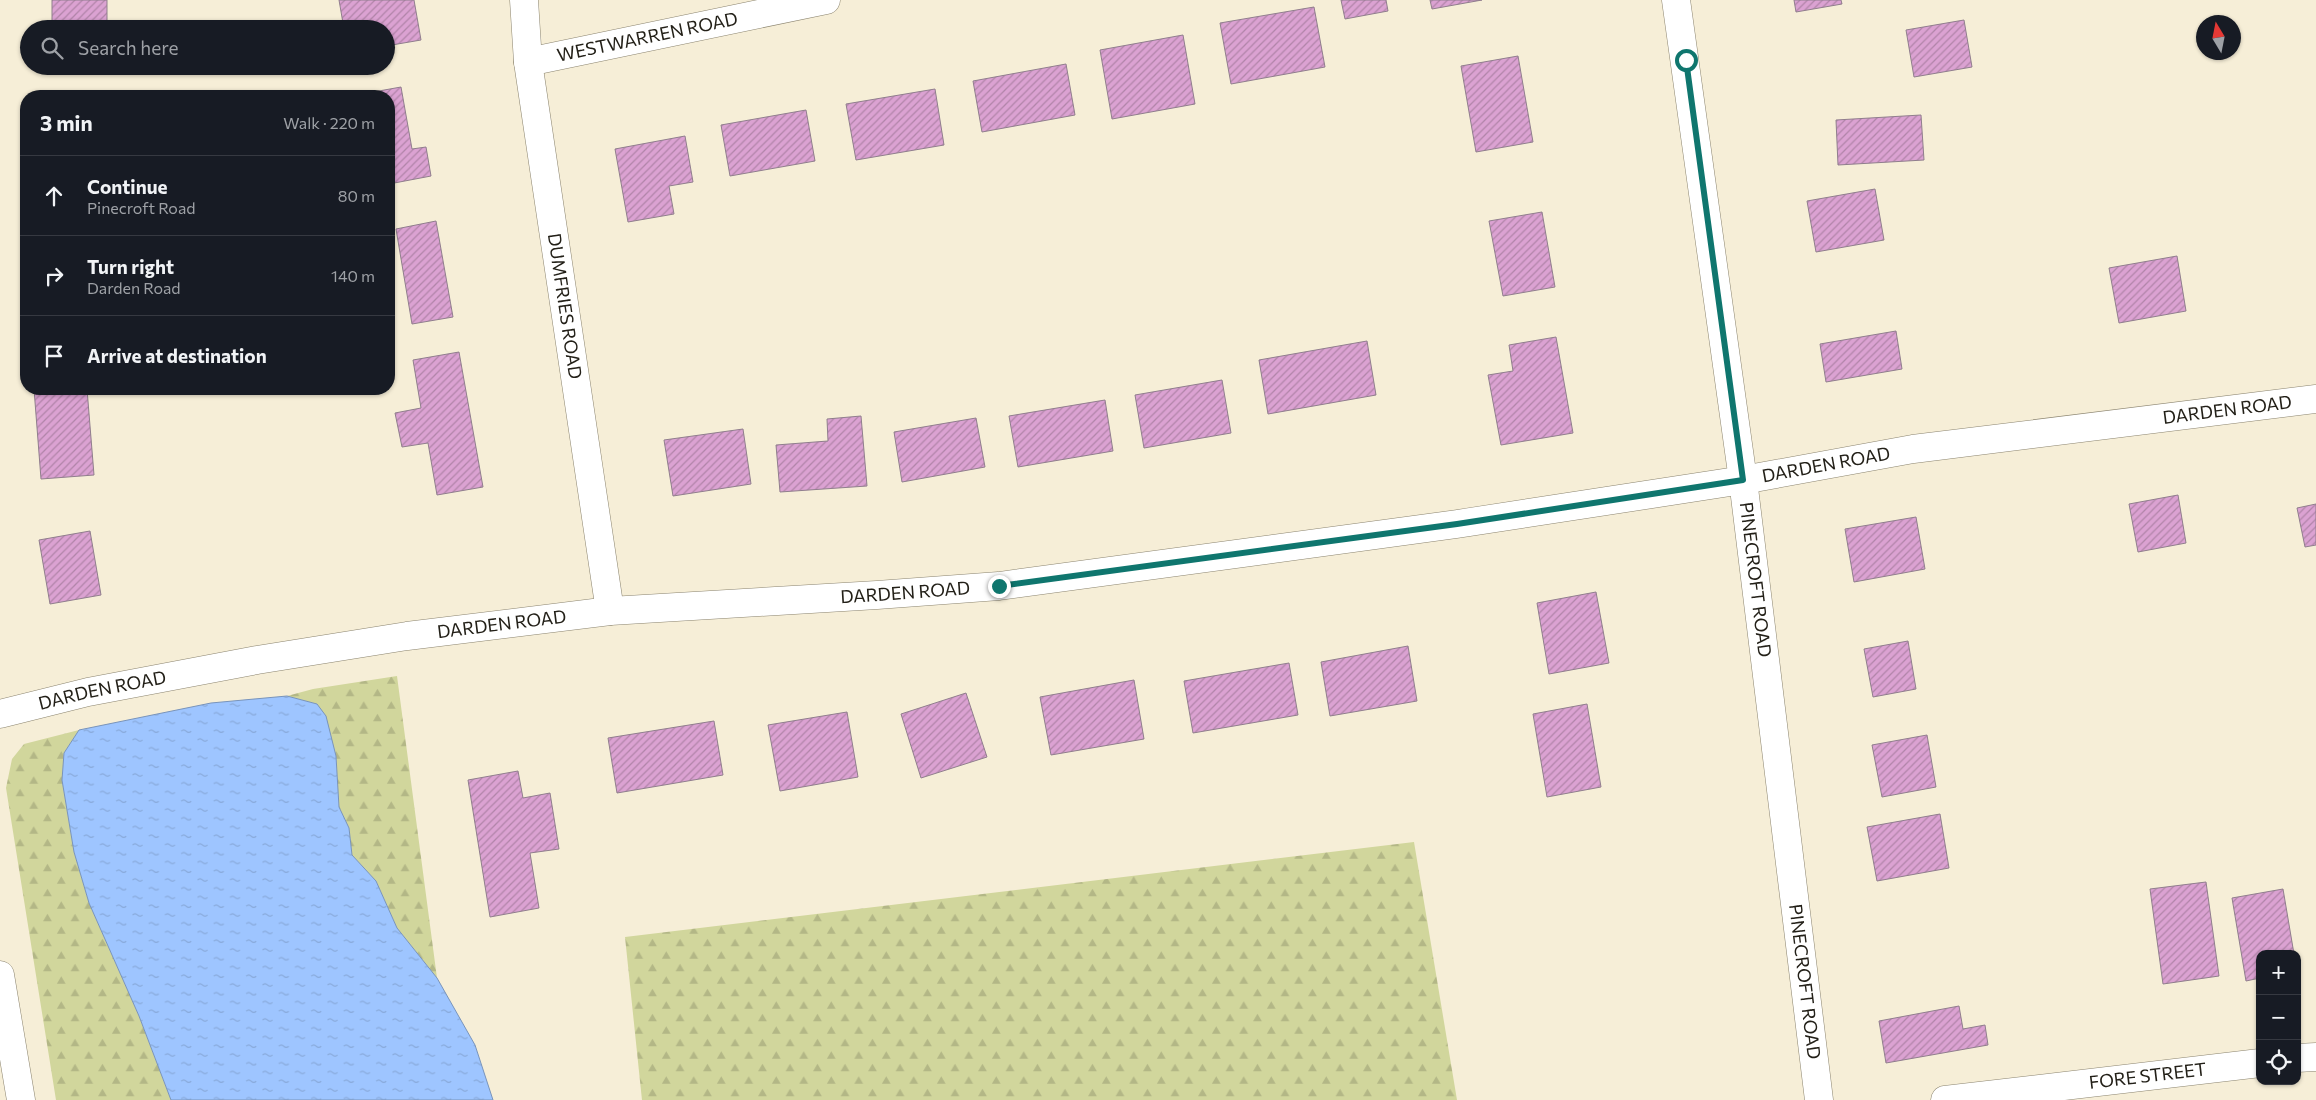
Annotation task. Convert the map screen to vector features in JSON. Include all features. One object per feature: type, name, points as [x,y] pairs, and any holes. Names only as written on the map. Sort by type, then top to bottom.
[{"type":"street","name":"DUMFRIES ROAD","points":[[524,0],[528,62],[610,611]]},
{"type":"street","name":"WESTWARREN ROAD","points":[[528,62],[826,0]]},
{"type":"street","name":"PINECROFT ROAD","points":[[1676,0],[1743,480],[1819,1100]]},
{"type":"street","name":"DARDEN ROAD","points":[[0,714],[88,692],[257,660],[407,636],[610,611],[999,586],[1466,522],[1743,480],[1913,449],[2316,399]]},
{"type":"street","points":[[0,975],[21,1100]]},
{"type":"street","points":[[2301,1058],[2316,1057]]},
{"type":"street","name":"FORE STREET","points":[[1945,1100],[2256,1063]]},
{"type":"green space","points":[[397,676],[437,978],[397,928],[376,881],[352,855],[349,828],[339,808],[336,756],[317,704],[287,696],[313,689]]},
{"type":"green space","points":[[79,730],[64,753],[62,780],[74,852],[89,903],[139,1016],[171,1100],[56,1100],[6,788],[12,759],[24,744]]},
{"type":"green space","points":[[1414,842],[1457,1100],[642,1100],[625,937]]},
{"type":"water","points":[[287,696],[317,704],[326,716],[336,756],[339,807],[349,828],[352,855],[376,881],[397,928],[437,978],[475,1045],[493,1100],[171,1100],[139,1016],[89,903],[74,852],[62,780],[64,753],[79,730],[211,703]]},
{"type":"building","points":[[52,0],[107,0],[107,20],[52,20]]},
{"type":"building","points":[[339,0],[414,0],[421,40],[395,44],[395,20],[342,20]]},
{"type":"building","points":[[1341,0],[1386,0],[1388,11],[1345,19]]},
{"type":"building","points":[[1430,0],[1482,0],[1432,9]]},
{"type":"building","points":[[1794,0],[1841,0],[1842,4],[1796,12]]},
{"type":"building","points":[[1314,7],[1325,67],[1231,84],[1220,23]]},
{"type":"building","points":[[1964,20],[1972,67],[1914,77],[1906,30]]},
{"type":"building","points":[[1183,35],[1195,104],[1112,119],[1100,50]]},
{"type":"building","points":[[1518,56],[1533,142],[1476,152],[1461,66]]},
{"type":"building","points":[[1066,64],[1075,115],[982,132],[973,81]]},
{"type":"building","points":[[401,87],[412,149],[426,147],[431,176],[395,183],[395,90],[384,90]]},
{"type":"building","points":[[935,89],[944,145],[856,160],[846,104]]},
{"type":"building","points":[[806,110],[815,161],[730,176],[721,125]]},
{"type":"building","points":[[1921,115],[1924,160],[1838,165],[1836,120]]},
{"type":"building","points":[[685,136],[693,182],[669,186],[674,214],[628,222],[615,149]]},
{"type":"building","points":[[1875,189],[1884,240],[1816,252],[1807,201]]},
{"type":"building","points":[[1542,212],[1555,287],[1503,296],[1489,221]]},
{"type":"building","points":[[436,221],[453,317],[412,324],[396,229]]},
{"type":"building","points":[[2177,256],[2186,311],[2119,323],[2109,268]]},
{"type":"building","points":[[1896,331],[1902,369],[1826,382],[1820,344]]},
{"type":"building","points":[[1556,337],[1573,433],[1501,445],[1488,375],[1513,371],[1509,345]]},
{"type":"building","points":[[1367,341],[1376,395],[1268,414],[1259,360]]},
{"type":"building","points":[[459,352],[483,487],[437,495],[428,443],[402,447],[395,413],[421,408],[413,360]]},
{"type":"building","points":[[1222,380],[1231,433],[1144,448],[1135,395]]},
{"type":"building","points":[[34,395],[87,395],[94,475],[41,479]]},
{"type":"building","points":[[1105,400],[1113,451],[1018,467],[1009,416]]},
{"type":"building","points":[[861,416],[867,486],[780,492],[776,445],[828,441],[827,419]]},
{"type":"building","points":[[976,418],[985,467],[902,482],[894,432]]},
{"type":"building","points":[[743,429],[751,484],[673,496],[664,440]]},
{"type":"building","points":[[2178,495],[2186,543],[2138,552],[2129,504]]},
{"type":"building","points":[[2316,504],[2316,545],[2305,547],[2297,508]]},
{"type":"building","points":[[1916,517],[1925,569],[1854,582],[1845,529]]},
{"type":"building","points":[[90,531],[101,595],[50,604],[39,540]]},
{"type":"building","points":[[1596,592],[1609,663],[1549,674],[1537,603]]},
{"type":"building","points":[[1908,641],[1916,689],[1873,697],[1864,649]]},
{"type":"building","points":[[1408,646],[1417,701],[1330,716],[1321,662]]},
{"type":"building","points":[[1289,663],[1298,715],[1193,733],[1184,681]]},
{"type":"building","points":[[1134,680],[1144,739],[1051,755],[1040,697]]},
{"type":"building","points":[[966,693],[987,757],[921,778],[901,714]]},
{"type":"building","points":[[1587,704],[1601,787],[1547,797],[1533,714]]},
{"type":"building","points":[[847,712],[858,777],[780,791],[768,725]]},
{"type":"building","points":[[714,721],[723,775],[617,793],[608,738]]},
{"type":"building","points":[[1927,735],[1936,787],[1882,797],[1872,745]]},
{"type":"building","points":[[518,771],[523,798],[550,793],[559,849],[530,853],[539,908],[490,917],[468,780]]},
{"type":"building","points":[[1940,814],[1949,868],[1877,881],[1867,827]]},
{"type":"building","points":[[2206,882],[2219,976],[2163,984],[2150,889]]},
{"type":"building","points":[[2283,889],[2293,950],[2256,950],[2256,979],[2246,981],[2232,898]]},
{"type":"building","points":[[1959,1006],[1963,1029],[1985,1025],[1988,1045],[1886,1063],[1879,1021]]},
{"type":"route","points":[[999,586],[1457,524],[1743,480],[1686,60]]}]
